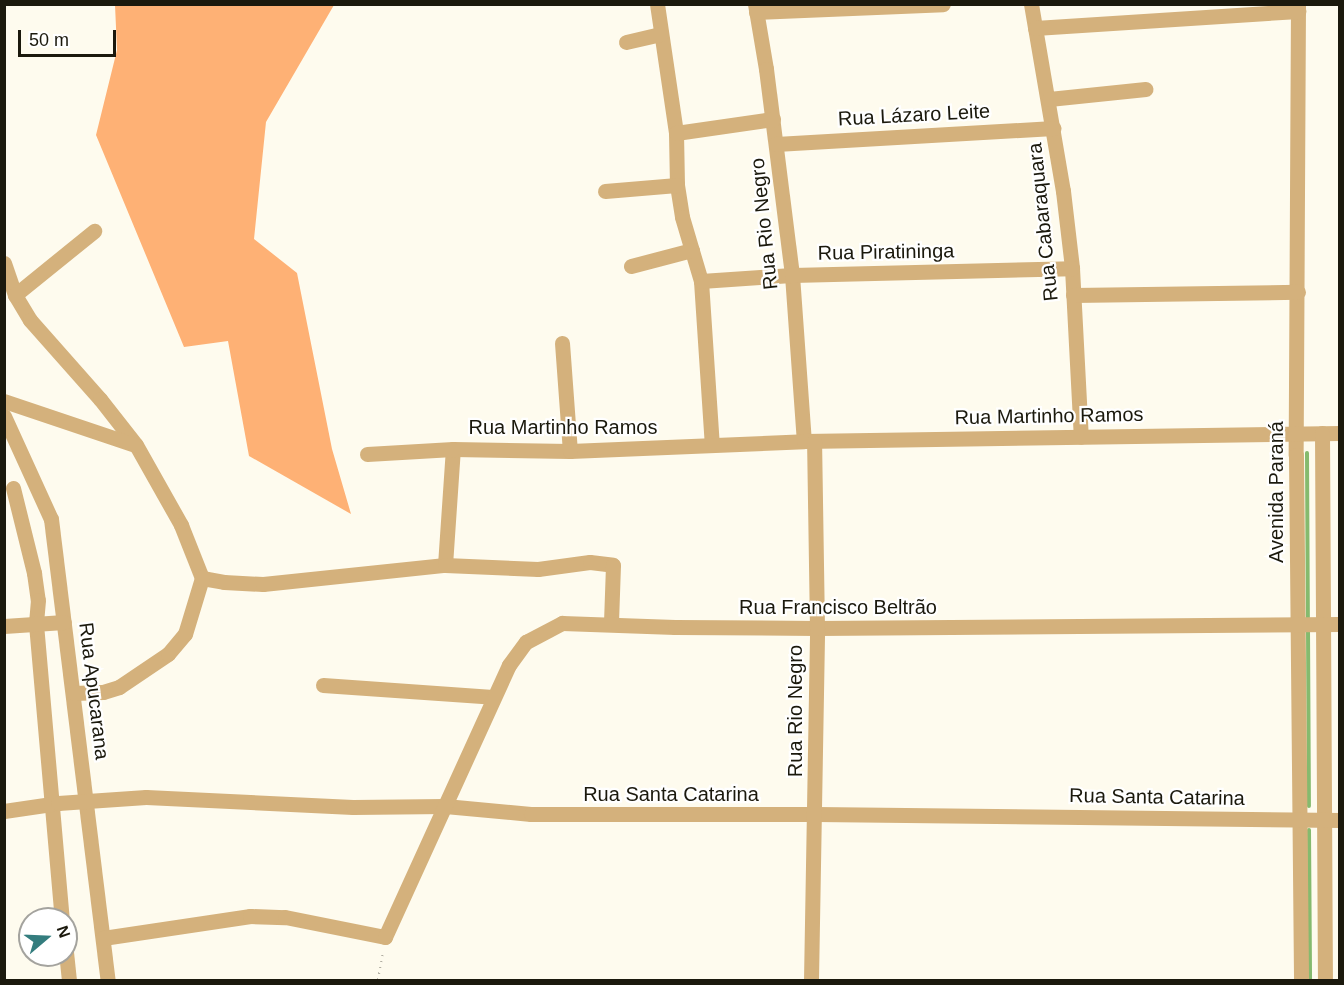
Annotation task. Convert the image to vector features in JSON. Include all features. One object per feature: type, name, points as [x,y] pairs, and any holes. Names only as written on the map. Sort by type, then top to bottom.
[{"type":"street","points":[[657,4],[676,133],[677,185],[682,217],[701,280],[712,445]]},
{"type":"street","points":[[755,8],[943,4]]},
{"type":"street","name":"Rua Cabaraquara","points":[[1031,4],[1054,128],[1072,268],[1081,437]]},
{"type":"street","name":"Rua Rio Negro","points":[[755,8],[773,119],[809,441],[817,628],[816,814],[811,981]]},
{"type":"street","points":[[1035,28],[1298,8]]},
{"type":"street","name":"Avenida Paraná","points":[[1298,8],[1298,433],[1312,625],[1332,820],[1325,981]]},
{"type":"street","points":[[626,42],[662,34]]},
{"type":"street","points":[[1049,99],[1145,89]]},
{"type":"street","points":[[676,133],[773,119]]},
{"type":"street","name":"Rua Lázaro Leite","points":[[776,144],[1054,128]]},
{"type":"street","points":[[605,191],[677,185]]},
{"type":"street","points":[[15,295],[94,231]]},
{"type":"street","points":[[631,266],[692,250]]},
{"type":"street","points":[[4,263],[15,295],[38,330],[100,399],[136,445],[186,535],[202,578],[185,634],[168,654],[119,687],[103,692],[74,693]]},
{"type":"street","name":"Rua Piratininga","points":[[701,280],[792,275],[1072,268]]},
{"type":"street","points":[[1073,295],[1298,292]]},
{"type":"street","points":[[562,343],[570,451]]},
{"type":"street","points":[[4,401],[136,445]]},
{"type":"street","name":"Rua Apucarana","points":[[4,416],[51,519],[74,693],[82,802],[108,981]]},
{"type":"street","name":"Avenida Paraná","points":[[1301,981],[1299,820],[1322,433]]},
{"type":"street","name":"Rua Martinho Ramos","points":[[445,565],[453,449],[570,451],[809,441],[1340,433]]},
{"type":"street","points":[[367,454],[453,449]]},
{"type":"street","points":[[36,486],[9,488],[34,573],[38,600],[36,624],[54,804],[61,907]]},
{"type":"street","points":[[202,578],[263,584],[445,565],[538,569],[590,562],[613,565],[611,623]]},
{"type":"street","points":[[4,626],[64,622]]},
{"type":"street","name":"Rua Francisco Beltrão","points":[[385,937],[493,697],[518,651],[537,634],[561,623],[817,628],[1340,624]]},
{"type":"street","points":[[323,685],[493,697]]},
{"type":"street","name":"Rua Santa Catarina","points":[[4,811],[54,804],[146,797],[353,807],[445,806],[531,814],[816,814],[1332,820]]},
{"type":"street","points":[[103,938],[250,916],[285,918],[385,937]]},
{"type":"path","points":[[378,981],[385,937]]},
{"type":"shaded area","points":[[115,5],[334,5],[266,122],[254,239],[297,273],[332,449],[351,514],[249,456],[228,341],[184,347],[96,135],[117,50]]},
{"type":"waterway","points":[[1307,453],[1308,621]]},
{"type":"waterway","points":[[1308,628],[1309,806]]},
{"type":"waterway","points":[[1309,830],[1310,980]]}]
